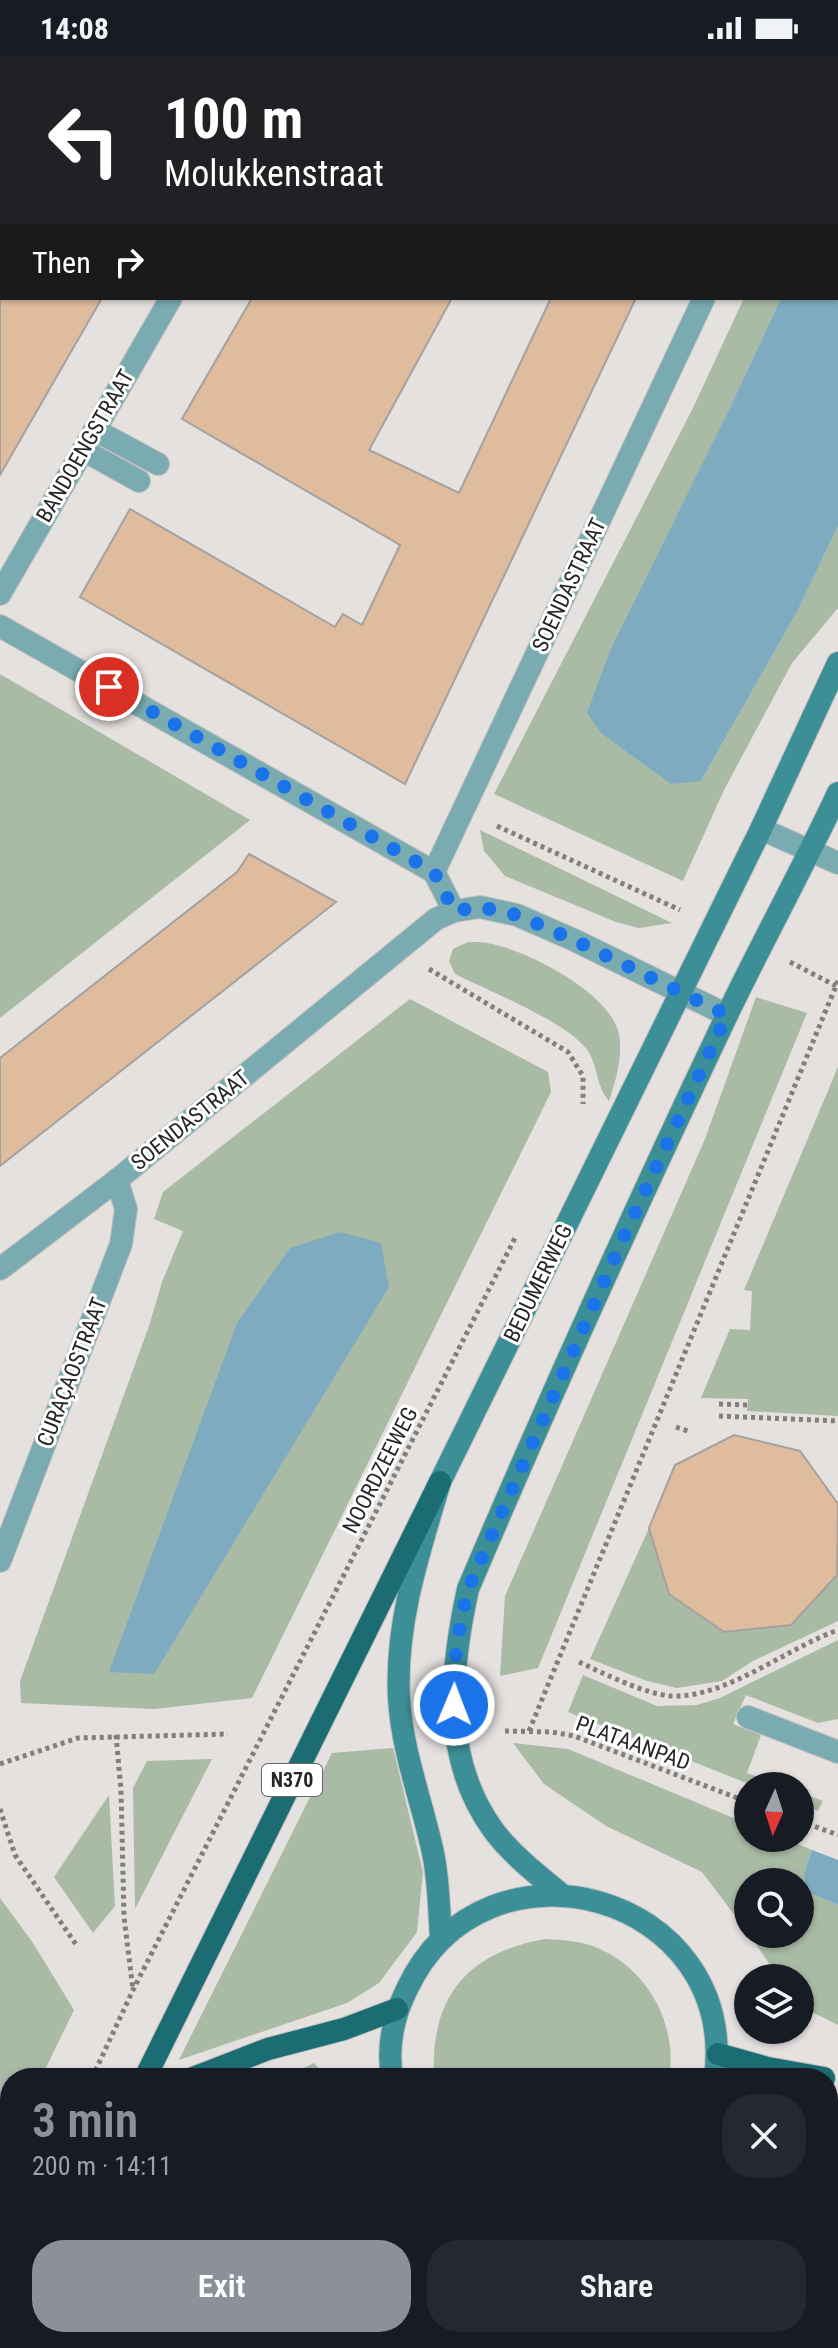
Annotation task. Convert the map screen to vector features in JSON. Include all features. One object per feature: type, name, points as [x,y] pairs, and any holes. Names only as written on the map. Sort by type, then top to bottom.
[{"type":"highway","name":"N370","points":[[150,2068],[440,1482]]},
{"type":"highway","points":[[219,2068],[268,2049],[344,2029],[397,2009]]},
{"type":"highway","points":[[718,2054],[768,2068]]},
{"type":"main road","name":"BEDUMERWEG","points":[[441,1939],[433,1855],[406,1755],[399,1698],[401,1642],[413,1574],[440,1482],[761,829],[838,663]]},
{"type":"main road","points":[[561,1894],[525,1864],[494,1832],[476,1802],[462,1766],[455,1729],[452,1682],[468,1589],[727,1015],[838,793]]},
{"type":"main road","points":[[392,2068],[391,2037],[397,2009],[415,1971],[441,1939],[470,1917],[502,1903],[531,1896],[561,1894],[593,1899],[625,1910],[651,1925],[673,1945],[692,1969],[706,1995],[715,2025],[716,2068]]},
{"type":"street","name":"BANDOENGSTRAAT","points":[[0,594],[170,300]]},
{"type":"street","name":"SOENDASTRAAT","points":[[434,872],[703,300]]},
{"type":"street","points":[[89,440],[158,464]]},
{"type":"street","points":[[89,440],[139,481]]},
{"type":"street","points":[[0,626],[434,872],[454,911],[480,907],[517,915],[727,1015]]},
{"type":"street","points":[[761,829],[838,863]]},
{"type":"street","name":"SOENDASTRAAT","points":[[0,1269],[117,1180],[436,919],[454,911]]},
{"type":"street","name":"CURAÇAOSTRAAT","points":[[0,1561],[121,1244],[126,1209],[117,1180]]},
{"type":"street","points":[[748,1717],[838,1752]]},
{"type":"path","points":[[463,810],[713,925]]},
{"type":"path","points":[[529,1731],[837,984],[760,947]]},
{"type":"path","points":[[398,951],[568,1052],[583,1076],[584,1103],[576,1117]]},
{"type":"path","name":"NOORDZEEWEG","points":[[97,2068],[133,1990],[519,1230]]},
{"type":"path","points":[[719,1404],[748,1405]]},
{"type":"path","points":[[719,1416],[838,1421]]},
{"type":"path","points":[[676,1427],[688,1431]]},
{"type":"path","points":[[579,1662],[635,1686],[671,1696],[698,1693],[735,1680],[789,1651],[838,1630]]},
{"type":"path","name":"PLATAANPAD","points":[[505,1731],[574,1736],[734,1797]]},
{"type":"path","points":[[0,1764],[78,1738],[228,1734]]},
{"type":"path","points":[[116,1735],[121,1790],[124,1917],[133,1990]]},
{"type":"path","points":[[0,1809],[15,1855],[77,1946]]},
{"type":"path","points":[[814,1826],[838,1835]]},
{"type":"green space","points":[[743,300],[780,300],[725,418],[701,781],[798,610],[838,526],[838,608],[792,663],[724,790],[683,881],[494,794],[693,408]]},
{"type":"green space","points":[[0,674],[250,820],[0,1018]]},
{"type":"green space","points":[[480,830],[672,923],[639,928],[616,922],[505,876],[484,851]]},
{"type":"green space","points":[[468,942],[508,948],[547,965],[601,1004],[613,1019],[620,1042],[618,1068],[609,1101],[588,1051],[572,1035],[541,1016],[455,974],[449,961],[453,949]]},
{"type":"green space","points":[[756,997],[807,1013],[538,1668],[500,1676],[505,1596],[705,1139]]},
{"type":"green space","points":[[410,999],[548,1072],[551,1092],[252,1698],[154,1709],[21,1703],[20,1681],[183,1231],[154,1219],[163,1192]]},
{"type":"green space","points":[[838,1067],[838,1416],[747,1411],[748,1399],[701,1398],[730,1329],[750,1330],[752,1291],[744,1290]]},
{"type":"green space","points":[[649,1528],[669,1594],[724,1632],[791,1625],[838,1575],[838,1621],[753,1661],[722,1681],[677,1688],[647,1681],[590,1659]]},
{"type":"green space","points":[[838,1640],[838,1719],[818,1723],[746,1695],[733,1724],[761,1735],[747,1772],[734,1772],[734,1778],[568,1712],[583,1675],[657,1706],[697,1705],[720,1698]]},
{"type":"green space","points":[[513,1743],[568,1749],[734,1818],[734,1852],[811,1852],[806,1868],[734,1868],[734,1914],[702,1872],[606,1826],[544,1784]]},
{"type":"green space","points":[[393,1748],[423,1872],[417,1932],[379,1983],[347,2003],[179,2060],[332,1753]]},
{"type":"green space","points":[[212,1759],[135,1909],[133,1788],[147,1761]]},
{"type":"green space","points":[[109,1795],[115,1906],[93,1933],[54,1877]]},
{"type":"green space","points":[[814,1797],[823,1801],[818,1811],[814,1809]]},
{"type":"green space","points":[[814,1895],[838,1905],[838,2025],[814,2013],[814,1964],[769,1964],[759,1948],[814,1948]]},
{"type":"green space","points":[[0,1898],[33,1943],[74,2010],[46,2068],[0,2068]]},
{"type":"green space","points":[[545,1939],[573,1941],[600,1949],[633,1971],[646,1986],[664,2020],[669,2039],[670,2068],[434,2068],[439,2024],[458,1984],[474,1968],[494,1955]]},
{"type":"water","points":[[780,300],[838,300],[838,526],[798,610],[701,781],[671,784],[601,733],[587,713],[610,651]]},
{"type":"water","points":[[340,1232],[381,1243],[389,1287],[154,1674],[109,1672],[237,1323],[290,1248]]},
{"type":"water","points":[[814,1851],[838,1860],[838,1905],[814,1895],[814,1868],[806,1868]]},
{"type":"building","points":[[0,300],[101,300],[0,475]]},
{"type":"building","points":[[251,300],[451,300],[369,450],[459,493],[550,300],[635,300],[405,784],[80,597],[130,509],[335,627],[343,614],[362,625],[400,545],[182,419]]},
{"type":"building","points":[[249,854],[336,902],[0,1166],[0,1058],[237,872]]},
{"type":"building","points":[[734,1435],[800,1451],[838,1504],[837,1575],[791,1625],[724,1632],[669,1594],[649,1528],[675,1465]]},
{"type":"route","points":[[109,687],[434,872],[454,911],[480,907],[517,915],[727,1015],[626,1232],[468,1589],[452,1682],[454,1705]]}]
